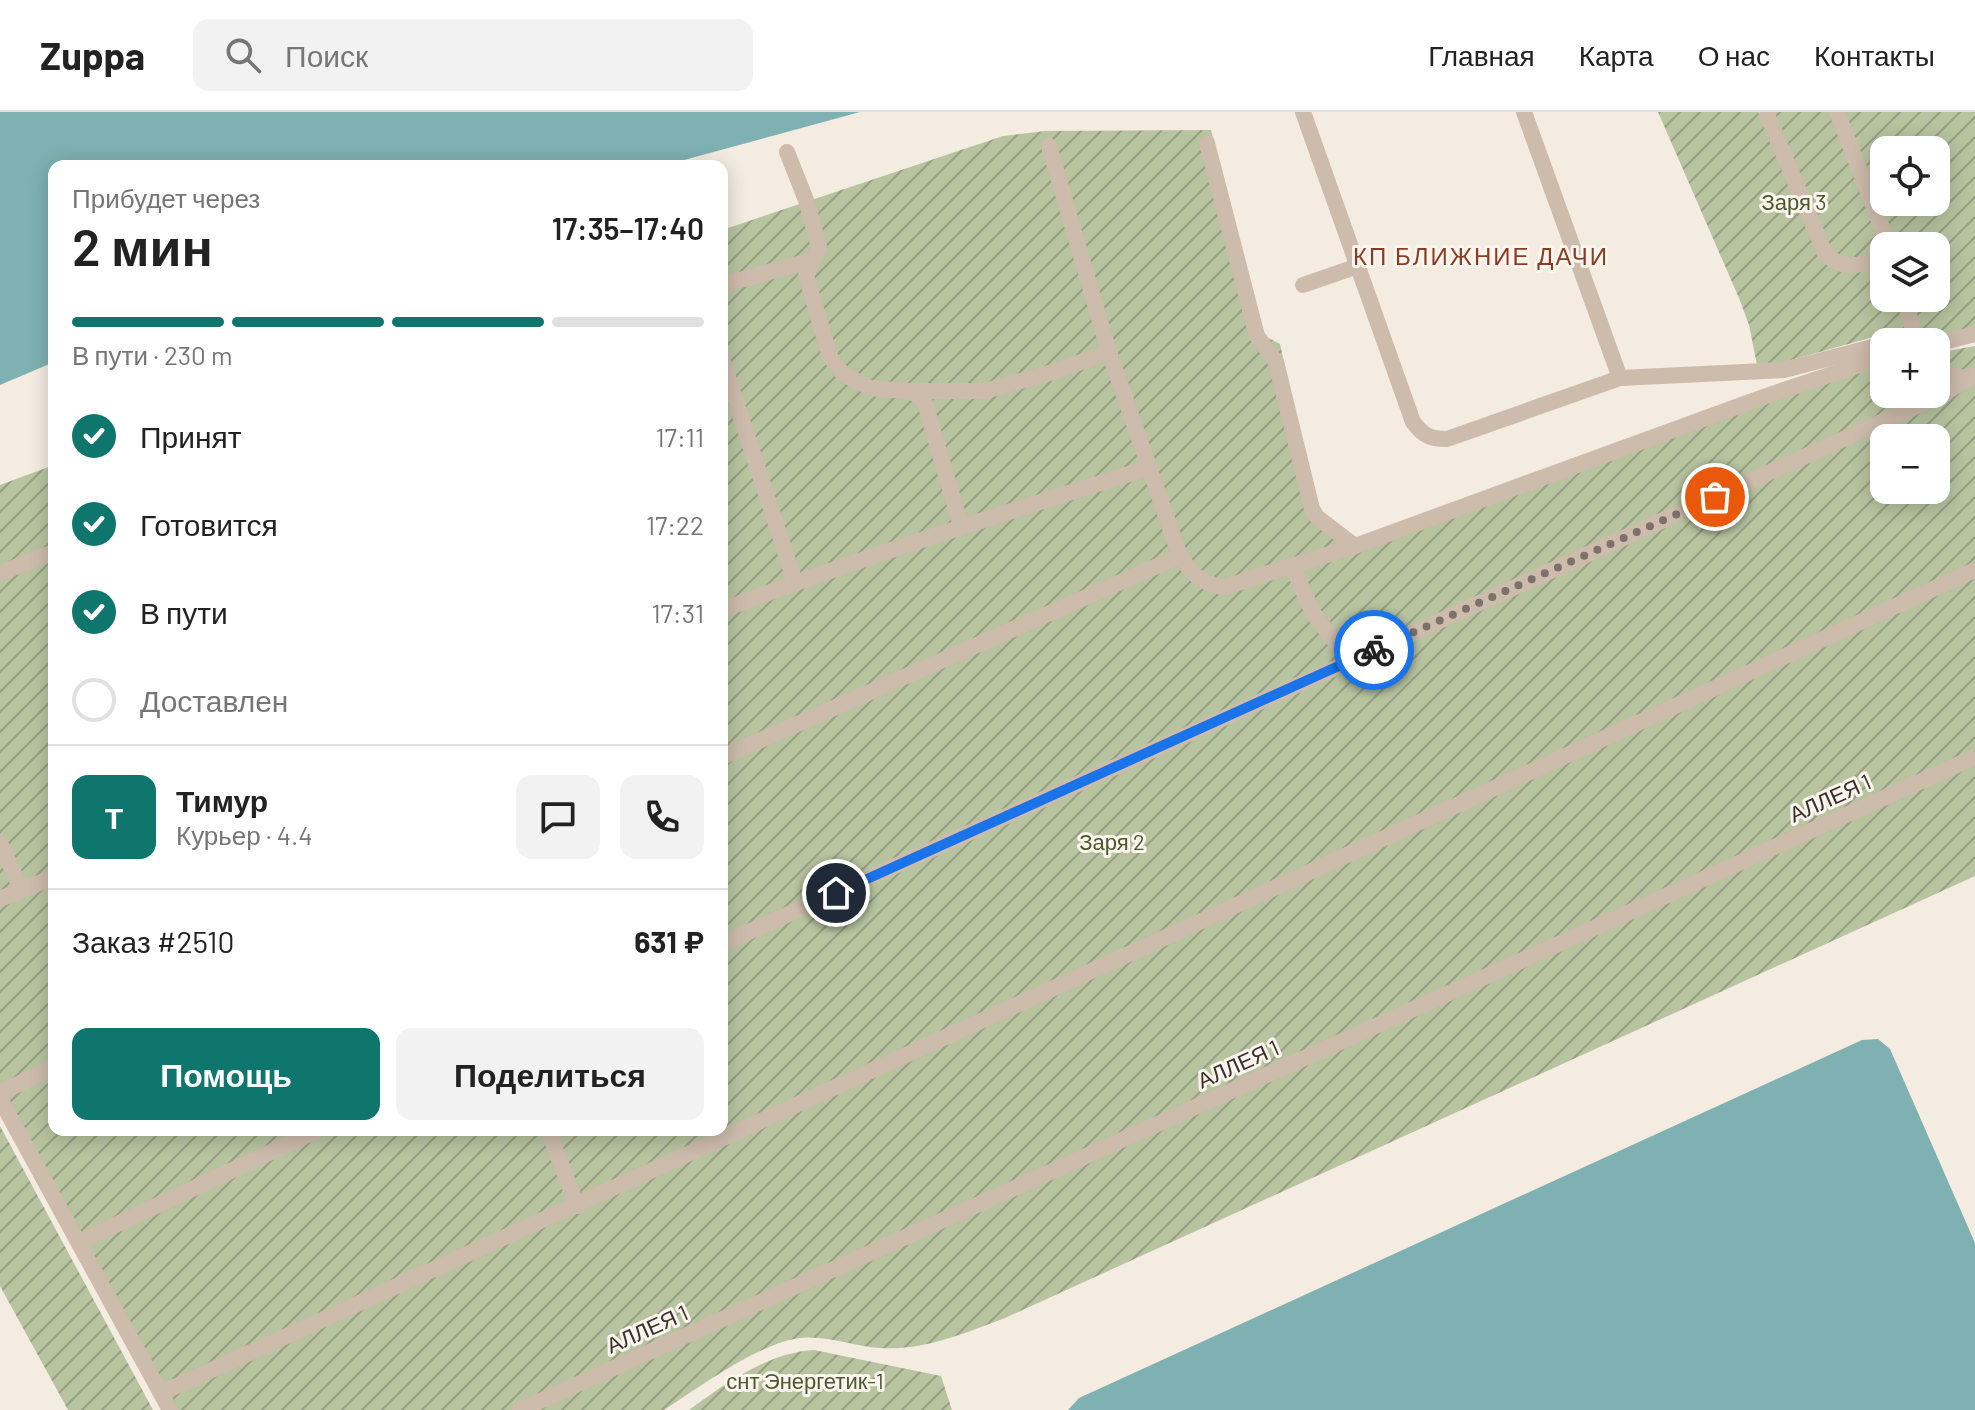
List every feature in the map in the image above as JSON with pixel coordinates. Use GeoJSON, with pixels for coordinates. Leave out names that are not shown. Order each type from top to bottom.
{"type":"FeatureCollection","features":[{"type":"Feature","properties":{"kind":"street"},"geometry":{"type":"LineString","coordinates":[[1303,112],[1413,422],[1431,439],[1447,439],[1620,378],[1784,370],[1870,348]]}},
{"type":"Feature","properties":{"kind":"street"},"geometry":{"type":"LineString","coordinates":[[1524,112],[1620,378]]}},
{"type":"Feature","properties":{"kind":"street"},"geometry":{"type":"LineString","coordinates":[[1766,112],[1825,253],[1833,262],[1844,266],[1870,262]]}},
{"type":"Feature","properties":{"kind":"street"},"geometry":{"type":"LineString","coordinates":[[1837,112],[1884,232]]}},
{"type":"Feature","properties":{"kind":"street"},"geometry":{"type":"LineString","coordinates":[[1207,143],[1257,336],[1276,362],[1312,509],[1317,517],[1355,546]]}},
{"type":"Feature","properties":{"kind":"street"},"geometry":{"type":"LineString","coordinates":[[1049,146],[1109,352],[1180,556],[1196,577],[1216,587],[1225,587],[1355,546],[1769,395],[1870,362]]}},
{"type":"Feature","properties":{"kind":"street"},"geometry":{"type":"LineString","coordinates":[[787,152],[806,200],[819,247],[806,275],[830,357],[843,374],[870,388],[985,391],[1109,352]]}},
{"type":"Feature","properties":{"kind":"street"},"geometry":{"type":"LineString","coordinates":[[728,283],[812,260]]}},
{"type":"Feature","properties":{"kind":"street"},"geometry":{"type":"LineString","coordinates":[[1303,285],[1358,266]]}},
{"type":"Feature","properties":{"kind":"street"},"geometry":{"type":"LineString","coordinates":[[1950,340],[1975,334]]}},
{"type":"Feature","properties":{"kind":"street"},"geometry":{"type":"LineString","coordinates":[[1950,375],[1971,377]]}},
{"type":"Feature","properties":{"kind":"street"},"geometry":{"type":"LineString","coordinates":[[728,377],[795,582]]}},
{"type":"Feature","properties":{"kind":"street"},"geometry":{"type":"LineString","coordinates":[[728,941],[1939,396],[1971,377]]}},
{"type":"Feature","properties":{"kind":"street"},"geometry":{"type":"LineString","coordinates":[[905,391],[924,400],[961,526]]}},
{"type":"Feature","properties":{"kind":"street"},"geometry":{"type":"LineString","coordinates":[[728,608],[961,526],[1148,468]]}},
{"type":"Feature","properties":{"kind":"street"},"geometry":{"type":"LineString","coordinates":[[0,573],[48,554]]}},
{"type":"Feature","properties":{"kind":"street"},"geometry":{"type":"LineString","coordinates":[[728,754],[1180,556]]}},
{"type":"Feature","properties":{"kind":"street"},"geometry":{"type":"LineString","coordinates":[[1292,566],[1313,613],[1350,661]]}},
{"type":"Feature","properties":{"kind":"street"},"geometry":{"type":"LineString","coordinates":[[161,1393],[1975,570]]}},
{"type":"Feature","properties":{"kind":"street","name":"АЛЛЕЯ 1"},"geometry":{"type":"LineString","coordinates":[[520,1410],[1975,757]]}},
{"type":"Feature","properties":{"kind":"street"},"geometry":{"type":"LineString","coordinates":[[0,843],[21,889]]}},
{"type":"Feature","properties":{"kind":"street"},"geometry":{"type":"LineString","coordinates":[[0,899],[48,879]]}},
{"type":"Feature","properties":{"kind":"street"},"geometry":{"type":"LineString","coordinates":[[48,1070],[0,1096],[170,1410]]}},
{"type":"Feature","properties":{"kind":"street"},"geometry":{"type":"LineString","coordinates":[[79,1242],[305,1136]]}},
{"type":"Feature","properties":{"kind":"street"},"geometry":{"type":"LineString","coordinates":[[550,1136],[577,1206]]}},
{"type":"Feature","properties":{"kind":"green space","name":"Заря 3"},"geometry":{"type":"Polygon","coordinates":[[[1658,112],[1975,112],[1975,330],[1950,337],[1950,328],[1918,328],[1916,325],[1870,328],[1870,338],[1770,366],[1757,365],[1749,325],[1658,112]]]}},
{"type":"Feature","properties":{"kind":"green space","name":"Заря 2"},"geometry":{"type":"Polygon","coordinates":[[[1211,130],[1261,334],[1280,344],[1317,511],[1357,538],[1870,358],[1870,408],[1950,408],[1950,350],[1975,346],[1975,876],[1005,1318],[944,1340],[896,1348],[816,1338],[778,1343],[745,1359],[664,1410],[175,1410],[0,1090],[0,485],[48,467],[48,1136],[728,1136],[728,228],[1003,136],[1045,131],[1211,130]]]}},
{"type":"Feature","properties":{"kind":"green space"},"geometry":{"type":"Polygon","coordinates":[[[0,1126],[153,1410],[68,1410],[0,1286],[0,1126]]]}},
{"type":"Feature","properties":{"kind":"green space","name":"снт Энергетик-1"},"geometry":{"type":"Polygon","coordinates":[[[814,1350],[941,1376],[952,1410],[689,1410],[732,1380],[764,1363],[814,1350]]]}},
{"type":"Feature","properties":{"kind":"water"},"geometry":{"type":"Polygon","coordinates":[[[0,112],[860,112],[684,160],[48,160],[48,365],[0,385],[0,112]]]}},
{"type":"Feature","properties":{"kind":"water"},"geometry":{"type":"Polygon","coordinates":[[[1878,1039],[1890,1049],[1975,1243],[1975,1410],[1068,1410],[1079,1398],[1862,1040],[1878,1039]]]}},
{"type":"Feature","properties":{"kind":"way so far"},"geometry":{"type":"LineString","coordinates":[[1374,650],[1715,497]]}},
{"type":"Feature","properties":{"kind":"district","name":"КП БЛИЖНИЕ ДАЧИ"},"geometry":{"type":"Point","coordinates":[1481,257]}},
{"type":"Feature","properties":{"kind":"route"},"geometry":{"type":"LineString","coordinates":[[836,893],[1374,650]]}}]}
